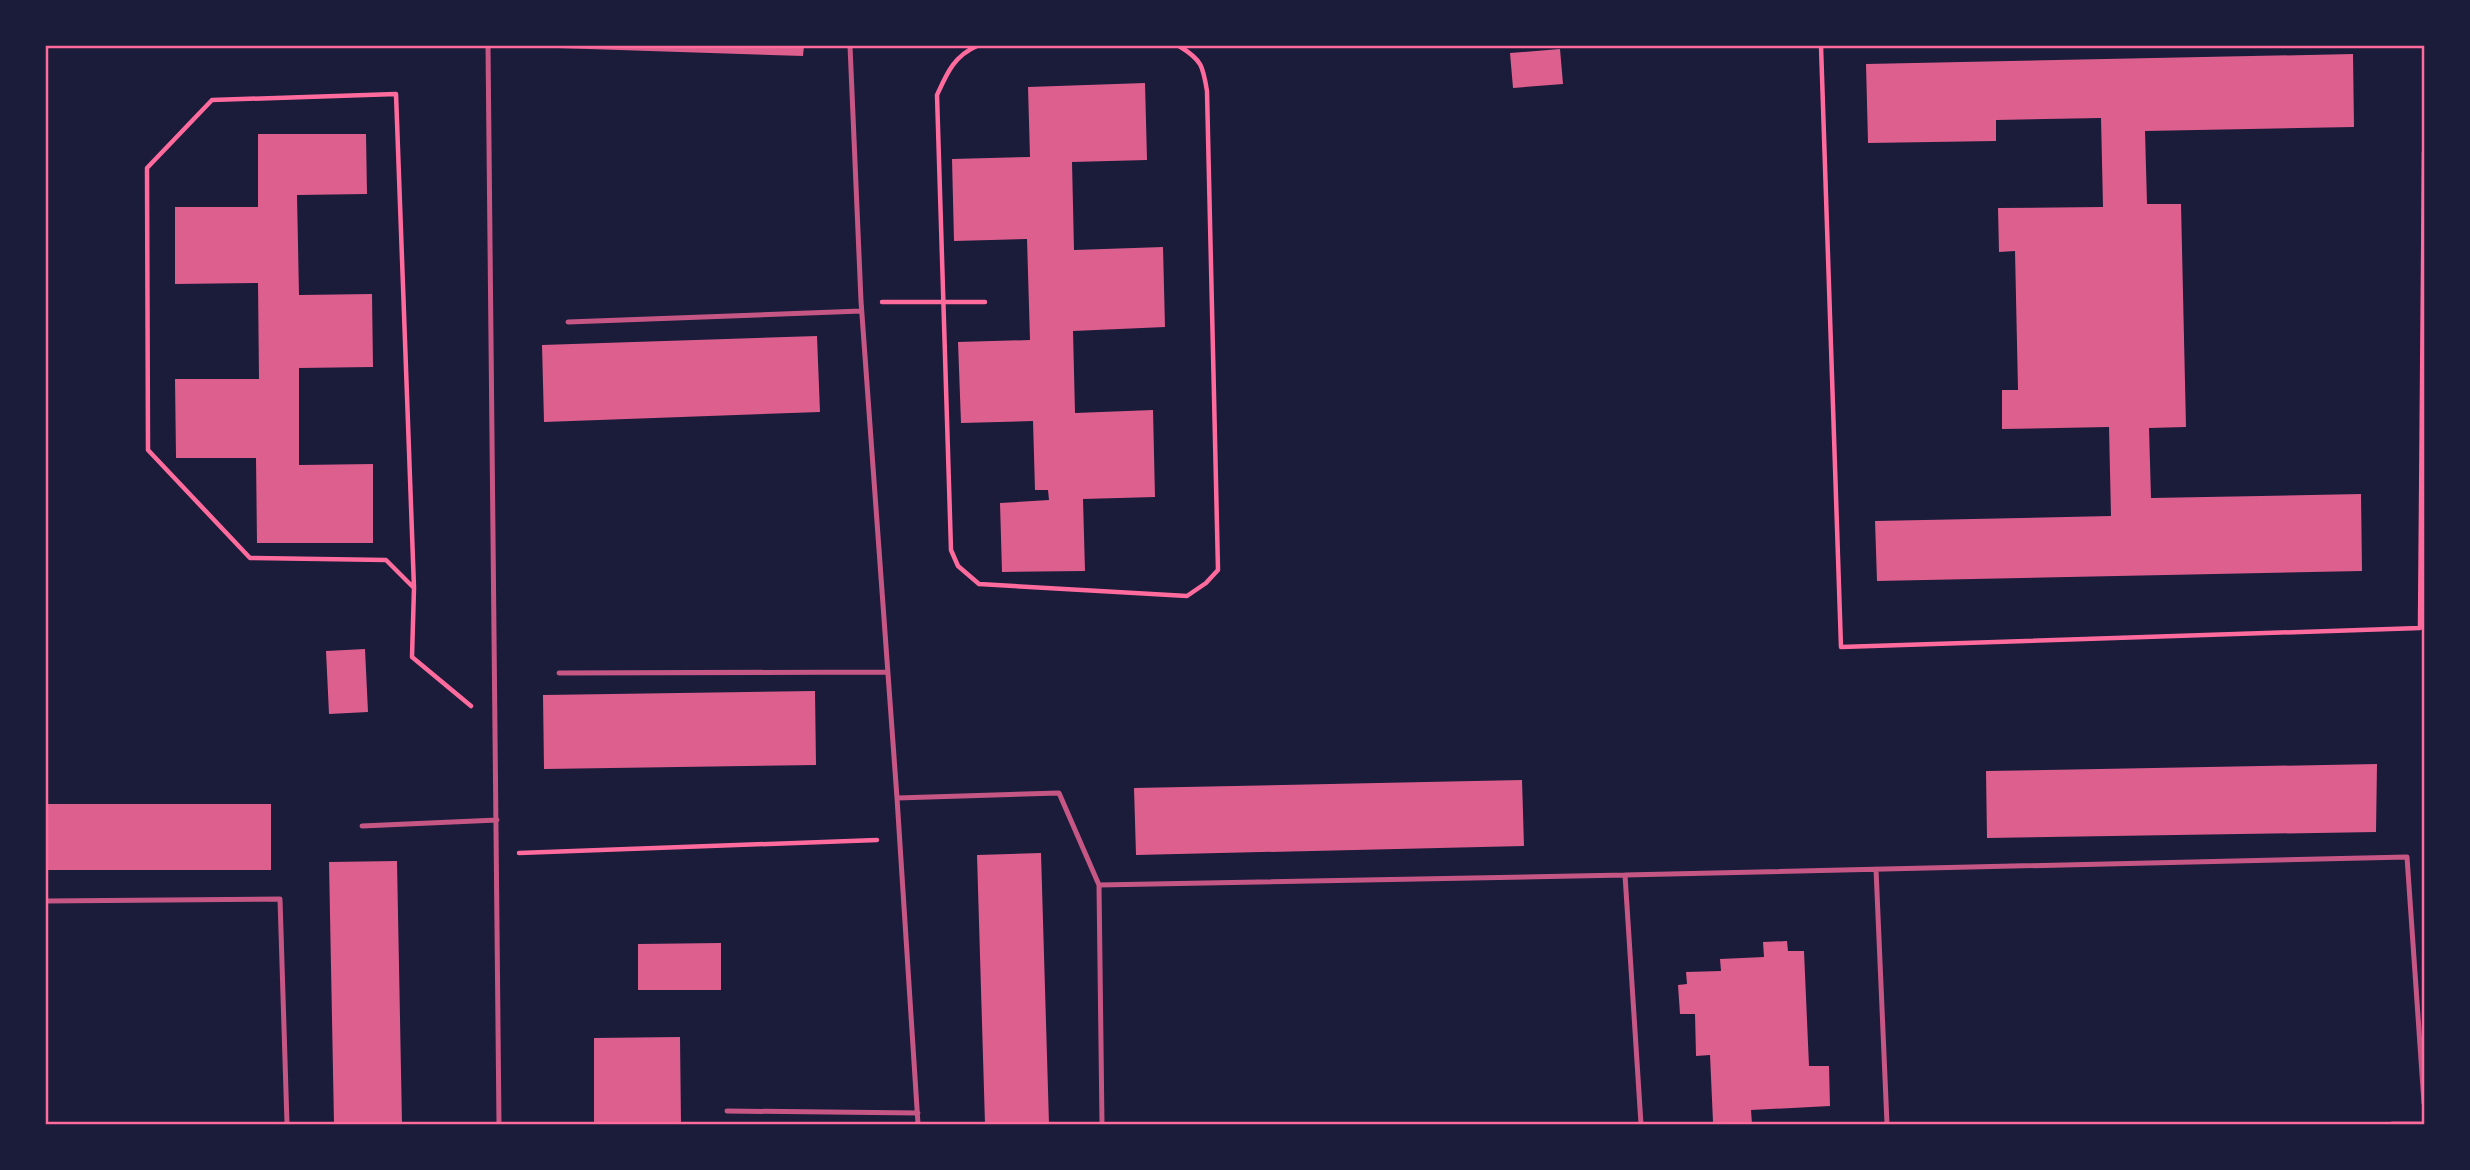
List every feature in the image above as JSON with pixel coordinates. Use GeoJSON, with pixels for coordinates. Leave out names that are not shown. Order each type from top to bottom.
{"type":"FeatureCollection","features":[{"type":"Feature","properties":{"kind":"lane"},"geometry":{"type":"LineString","coordinates":[[488,46],[499,1125]]}},
{"type":"Feature","properties":{"kind":"lane"},"geometry":{"type":"LineString","coordinates":[[850,46],[861,301],[918,1125]]}},
{"type":"Feature","properties":{"kind":"lane"},"geometry":{"type":"LineString","coordinates":[[568,322],[862,311]]}},
{"type":"Feature","properties":{"kind":"lane"},"geometry":{"type":"LineString","coordinates":[[559,673],[887,672]]}},
{"type":"Feature","properties":{"kind":"lane"},"geometry":{"type":"LineString","coordinates":[[897,797],[1059,793],[1099,885],[1102,1125]]}},
{"type":"Feature","properties":{"kind":"lane"},"geometry":{"type":"LineString","coordinates":[[362,826],[497,820]]}},
{"type":"Feature","properties":{"kind":"lane"},"geometry":{"type":"LineString","coordinates":[[1099,885],[2407,857],[2424,1103]]}},
{"type":"Feature","properties":{"kind":"lane"},"geometry":{"type":"LineString","coordinates":[[1876,869],[1887,1125]]}},
{"type":"Feature","properties":{"kind":"lane"},"geometry":{"type":"LineString","coordinates":[[1625,875],[1641,1125]]}},
{"type":"Feature","properties":{"kind":"lane"},"geometry":{"type":"LineString","coordinates":[[46,901],[280,899],[287,1125]]}},
{"type":"Feature","properties":{"kind":"lane"},"geometry":{"type":"LineString","coordinates":[[727,1111],[918,1113]]}},
{"type":"Feature","properties":{"kind":"lane"},"geometry":{"type":"LineString","coordinates":[[2392,1125],[2424,1124]]}},
{"type":"Feature","properties":{"kind":"path"},"geometry":{"type":"LineString","coordinates":[[977,46],[966,50],[950,66],[937,95],[951,550],[958,566],[979,584],[1187,596],[1206,583],[1218,570],[1206,91],[1203,66],[1190,52],[1179,46]]}},
{"type":"Feature","properties":{"kind":"path"},"geometry":{"type":"LineString","coordinates":[[1821,46],[1841,647],[2420,628],[2424,152]]}},
{"type":"Feature","properties":{"kind":"path"},"geometry":{"type":"LineString","coordinates":[[414,588],[386,561],[250,558],[148,450],[146,168],[212,100],[396,94],[414,588],[412,657],[496,726]]}},
{"type":"Feature","properties":{"kind":"path"},"geometry":{"type":"LineString","coordinates":[[861,301],[985,302]]}},
{"type":"Feature","properties":{"kind":"path"},"geometry":{"type":"LineString","coordinates":[[497,854],[900,839]]}},
{"type":"Feature","properties":{"kind":"building"},"geometry":{"type":"Polygon","coordinates":[[[804,46],[803,56],[558,48],[804,46]]]}},
{"type":"Feature","properties":{"kind":"building"},"geometry":{"type":"Polygon","coordinates":[[[1560,49],[1563,84],[1513,88],[1510,53],[1560,49]]]}},
{"type":"Feature","properties":{"kind":"building"},"geometry":{"type":"Polygon","coordinates":[[[2353,54],[2354,127],[2145,131],[2147,204],[2181,204],[2186,427],[2149,428],[2151,498],[2361,494],[2362,571],[1877,581],[1875,521],[2111,516],[2109,427],[2002,429],[2002,390],[2018,390],[2015,251],[1999,252],[1998,208],[2103,207],[2101,118],[1996,120],[1996,141],[1868,143],[1866,64],[2353,54]]]}},
{"type":"Feature","properties":{"kind":"building"},"geometry":{"type":"Polygon","coordinates":[[[1145,83],[1147,160],[1072,162],[1074,250],[1163,247],[1165,327],[1073,331],[1075,413],[1153,410],[1155,497],[1083,499],[1085,571],[1002,572],[1000,503],[1049,500],[1048,490],[1035,490],[1033,421],[961,423],[958,342],[1030,340],[1027,239],[954,241],[952,159],[1030,157],[1028,87],[1145,83]]]}},
{"type":"Feature","properties":{"kind":"building"},"geometry":{"type":"Polygon","coordinates":[[[258,134],[366,134],[367,194],[297,195],[299,295],[372,294],[373,367],[299,368],[299,465],[373,464],[373,543],[257,543],[256,458],[176,458],[175,379],[259,379],[258,283],[175,284],[175,207],[258,207],[258,134]]]}},
{"type":"Feature","properties":{"kind":"building"},"geometry":{"type":"Polygon","coordinates":[[[817,336],[820,412],[544,422],[542,345],[817,336]]]}},
{"type":"Feature","properties":{"kind":"building"},"geometry":{"type":"Polygon","coordinates":[[[365,649],[368,712],[329,714],[326,651],[365,649]]]}},
{"type":"Feature","properties":{"kind":"building"},"geometry":{"type":"Polygon","coordinates":[[[815,691],[816,765],[544,769],[543,695],[815,691]]]}},
{"type":"Feature","properties":{"kind":"building"},"geometry":{"type":"Polygon","coordinates":[[[2377,764],[2376,832],[1987,838],[1986,771],[2377,764]]]}},
{"type":"Feature","properties":{"kind":"building"},"geometry":{"type":"Polygon","coordinates":[[[1522,780],[1524,846],[1136,855],[1134,788],[1522,780]]]}},
{"type":"Feature","properties":{"kind":"building"},"geometry":{"type":"Polygon","coordinates":[[[46,804],[271,804],[271,870],[46,870],[46,804]]]}},
{"type":"Feature","properties":{"kind":"building"},"geometry":{"type":"Polygon","coordinates":[[[1041,853],[1049,1124],[985,1124],[977,855],[1041,853]]]}},
{"type":"Feature","properties":{"kind":"building"},"geometry":{"type":"Polygon","coordinates":[[[397,861],[402,1124],[334,1124],[329,862],[397,861]]]}},
{"type":"Feature","properties":{"kind":"building"},"geometry":{"type":"Polygon","coordinates":[[[1787,941],[1788,951],[1804,951],[1809,1066],[1829,1066],[1830,1106],[1751,1110],[1752,1124],[1713,1122],[1710,1055],[1696,1056],[1695,1014],[1680,1014],[1678,985],[1687,984],[1686,972],[1721,971],[1720,959],[1764,957],[1763,942],[1787,941]]]}},
{"type":"Feature","properties":{"kind":"building"},"geometry":{"type":"Polygon","coordinates":[[[721,943],[721,990],[638,990],[638,944],[721,943]]]}},
{"type":"Feature","properties":{"kind":"building"},"geometry":{"type":"Polygon","coordinates":[[[680,1037],[681,1124],[594,1124],[594,1038],[680,1037]]]}}]}
